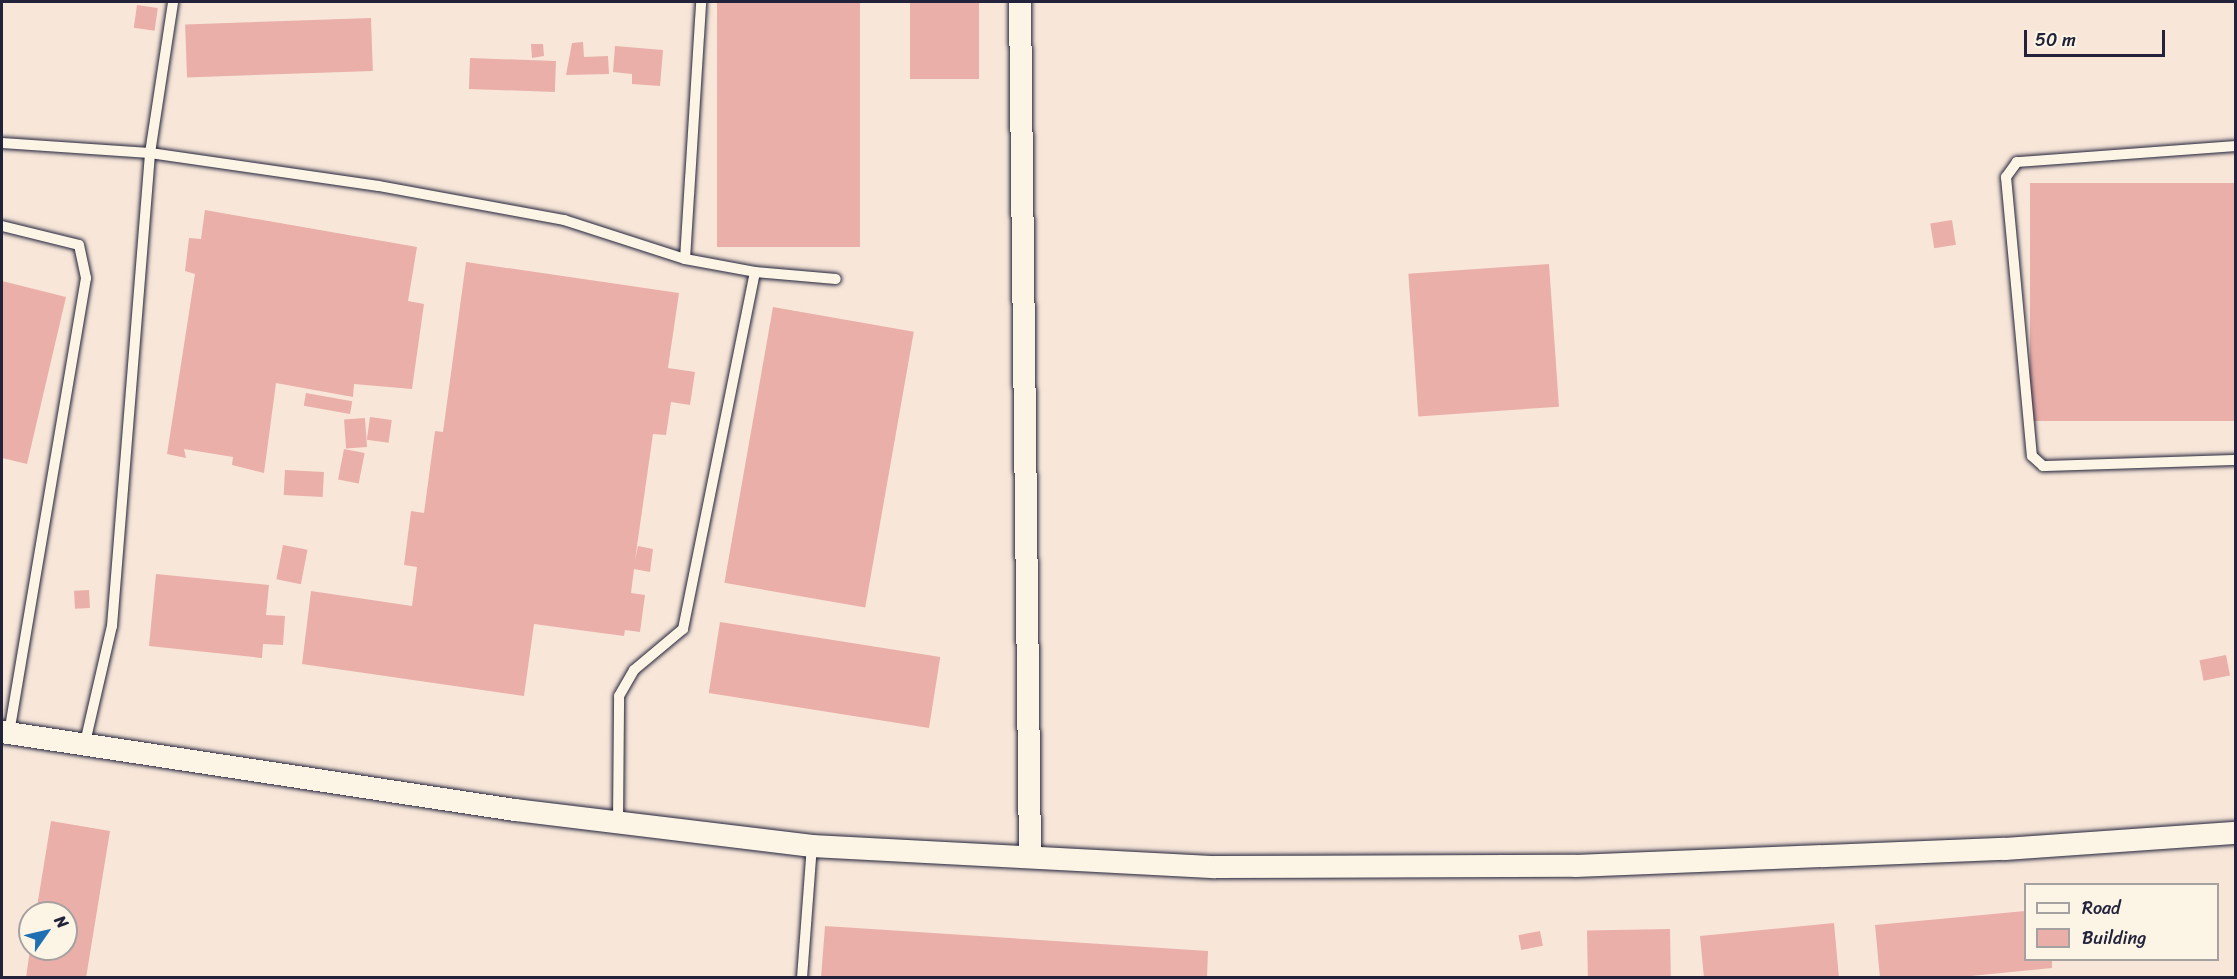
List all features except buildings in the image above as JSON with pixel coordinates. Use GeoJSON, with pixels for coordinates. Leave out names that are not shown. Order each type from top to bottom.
{"type":"FeatureCollection","features":[{"type":"Feature","properties":{"kind":"street"},"geometry":{"type":"LineString","coordinates":[[1020,2],[1030,857]]}},
{"type":"Feature","properties":{"kind":"street"},"geometry":{"type":"LineString","coordinates":[[5,733],[84,747],[812,846],[1215,867],[1575,866],[2005,849],[2235,833]]}},
{"type":"Feature","properties":{"kind":"lane"},"geometry":{"type":"LineString","coordinates":[[84,747],[112,626],[150,153],[173,2]]}},
{"type":"Feature","properties":{"kind":"lane"},"geometry":{"type":"LineString","coordinates":[[685,259],[701,2]]}},
{"type":"Feature","properties":{"kind":"lane"},"geometry":{"type":"LineString","coordinates":[[2,142],[150,153],[379,186],[564,220],[685,259],[755,272],[836,279]]}},
{"type":"Feature","properties":{"kind":"lane"},"geometry":{"type":"LineString","coordinates":[[2235,146],[2017,162],[2006,177],[2032,456],[2043,466],[2235,460]]}},
{"type":"Feature","properties":{"kind":"lane"},"geometry":{"type":"LineString","coordinates":[[2,226],[79,245],[86,278],[5,733]]}},
{"type":"Feature","properties":{"kind":"lane"},"geometry":{"type":"LineString","coordinates":[[618,821],[619,696],[634,670],[682,629],[755,272]]}},
{"type":"Feature","properties":{"kind":"lane"},"geometry":{"type":"LineString","coordinates":[[802,978],[812,846]]}}]}
